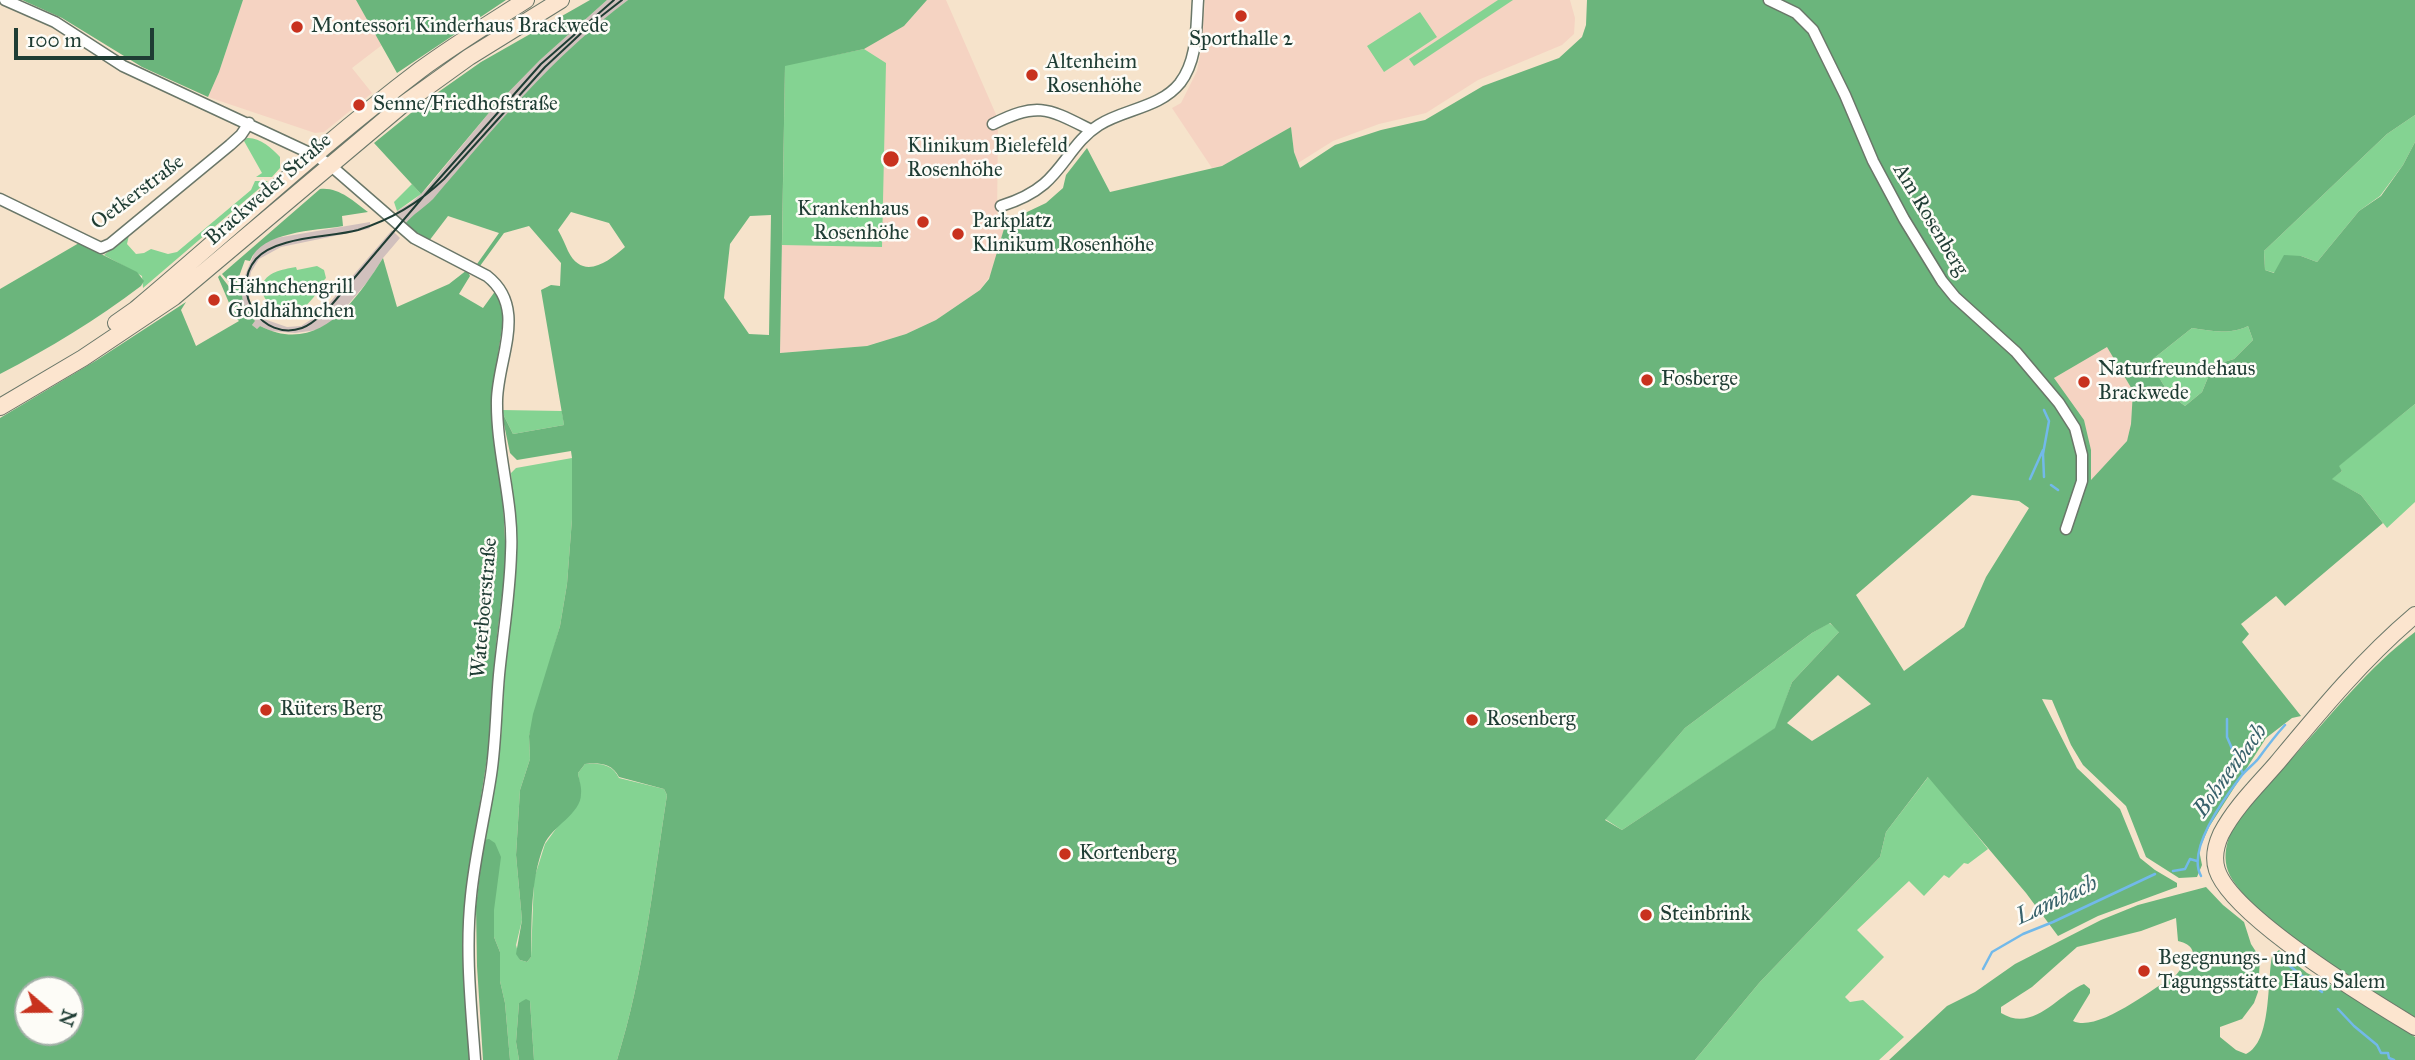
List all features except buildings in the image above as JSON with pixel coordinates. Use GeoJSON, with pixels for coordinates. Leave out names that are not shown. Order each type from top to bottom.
{"type":"FeatureCollection","features":[{"type":"Feature","properties":{"kind":"main road","name":"Brackweder Straße"},"geometry":{"type":"LineString","coordinates":[[0,396],[136,309],[419,71],[526,0]]}},
{"type":"Feature","properties":{"kind":"main road","name":"Brackweder Straße"},"geometry":{"type":"LineString","coordinates":[[0,407],[83,358],[174,297],[401,106],[441,76],[561,0]]}},
{"type":"Feature","properties":{"kind":"main road"},"geometry":{"type":"LineString","coordinates":[[2415,615],[2365,660],[2312,719],[2229,821],[2217,842],[2215,853],[2216,865],[2225,886],[2256,918],[2348,984],[2415,1027]]}},
{"type":"Feature","properties":{"kind":"street","name":"Waterboerstraße"},"geometry":{"type":"LineString","coordinates":[[5,0],[55,22],[123,66],[316,156],[414,238],[465,263],[496,283],[503,291],[509,307],[497,400],[512,551],[498,678],[495,747],[471,897],[469,940],[475,1060]]}},
{"type":"Feature","properties":{"kind":"street"},"geometry":{"type":"LineString","coordinates":[[1001,206],[1023,198],[1046,182],[1091,130],[1159,100],[1180,83],[1193,54],[1198,0]]}},
{"type":"Feature","properties":{"kind":"street","name":"Am Rosenberg"},"geometry":{"type":"LineString","coordinates":[[1769,0],[1796,13],[1813,30],[1846,95],[1873,161],[1942,281],[1955,297],[2016,352],[2059,403],[2075,428],[2082,455],[2082,481],[2066,529]]}},
{"type":"Feature","properties":{"kind":"street"},"geometry":{"type":"LineString","coordinates":[[993,124],[1015,113],[1037,109],[1064,116],[1091,130]]}},
{"type":"Feature","properties":{"kind":"street","name":"Oetkerstraße"},"geometry":{"type":"LineString","coordinates":[[0,199],[101,248],[110,244],[230,145],[249,123]]}},
{"type":"Feature","properties":{"kind":"shaded area"},"geometry":{"type":"Polygon","coordinates":[[[243,0],[356,0],[382,45],[352,68],[372,93],[324,132],[315,133],[208,97],[243,0]]]}},
{"type":"Feature","properties":{"kind":"shaded area"},"geometry":{"type":"Polygon","coordinates":[[[607,0],[628,0],[592,29],[542,77],[428,205],[405,224],[396,216],[397,211],[428,187],[493,108],[540,60],[607,0]]]}},
{"type":"Feature","properties":{"kind":"shaded area","name":"Klinikum Bielefeld Rosenhöhe"},"geometry":{"type":"Polygon","coordinates":[[[927,0],[946,0],[998,119],[997,221],[1006,222],[992,273],[980,290],[936,320],[906,334],[867,346],[780,353],[785,65],[904,26],[927,0]]]}},
{"type":"Feature","properties":{"kind":"shaded area"},"geometry":{"type":"Polygon","coordinates":[[[1205,0],[1570,0],[1575,18],[1574,34],[1562,45],[1478,80],[1426,113],[1379,124],[1333,141],[1298,163],[1291,127],[1222,166],[1212,168],[1172,108],[1181,103],[1197,71],[1205,0]]]}},
{"type":"Feature","properties":{"kind":"shaded area"},"geometry":{"type":"Polygon","coordinates":[[[370,222],[368,229],[281,247],[259,259],[251,272],[248,288],[250,303],[264,319],[287,327],[301,326],[325,308],[392,230],[400,238],[335,320],[317,330],[295,333],[271,331],[260,326],[257,329],[252,325],[255,321],[243,303],[241,285],[256,249],[276,238],[370,222]]]}},
{"type":"Feature","properties":{"kind":"shaded area"},"geometry":{"type":"Polygon","coordinates":[[[2107,346],[2133,391],[2131,424],[2127,441],[2091,481],[2091,450],[2054,378],[2107,346]]]}},
{"type":"Feature","properties":{"kind":"green space"},"geometry":{"type":"Polygon","coordinates":[[[22,0],[243,0],[208,97],[142,67],[62,18],[22,0]]]}},
{"type":"Feature","properties":{"kind":"green space"},"geometry":{"type":"Polygon","coordinates":[[[356,0],[506,0],[397,73],[356,0]]]}},
{"type":"Feature","properties":{"kind":"green space"},"geometry":{"type":"Polygon","coordinates":[[[590,0],[607,0],[540,60],[493,108],[421,194],[374,143],[427,100],[481,62],[590,0]]]}},
{"type":"Feature","properties":{"kind":"green space"},"geometry":{"type":"Polygon","coordinates":[[[628,0],[927,0],[904,26],[864,49],[785,66],[780,353],[867,346],[906,334],[936,320],[980,290],[989,279],[1006,222],[1046,203],[1063,188],[1066,175],[1087,148],[1110,192],[1222,166],[1291,127],[1294,152],[1300,168],[1335,145],[1381,130],[1425,120],[1483,86],[1559,58],[1582,37],[1586,25],[1587,0],[2415,0],[2415,115],[2387,134],[2264,251],[2265,270],[2274,273],[2284,255],[2301,256],[2317,262],[2359,211],[2381,196],[2415,142],[2415,404],[2339,466],[2342,471],[2332,479],[2361,495],[2383,523],[2285,606],[2276,596],[2241,624],[2249,634],[2242,642],[2301,716],[2292,718],[2266,738],[2209,827],[2199,850],[2202,865],[2197,877],[2179,878],[2146,857],[2126,806],[2083,765],[2071,745],[2052,700],[2042,699],[2077,768],[2120,809],[2140,858],[2177,883],[2177,887],[2098,916],[2058,936],[2026,893],[1928,777],[1886,832],[1880,857],[1760,982],[1695,1060],[617,1060],[647,929],[667,795],[664,789],[619,777],[613,769],[605,765],[585,764],[578,773],[580,801],[548,838],[539,859],[533,901],[531,957],[527,962],[520,960],[516,954],[522,920],[516,855],[520,790],[530,759],[529,736],[533,714],[560,626],[567,584],[572,519],[572,458],[571,451],[517,460],[510,453],[501,410],[513,434],[564,425],[541,290],[551,285],[560,286],[561,263],[529,226],[504,233],[480,266],[477,264],[499,233],[448,216],[429,241],[405,224],[433,199],[549,69],[628,0]],[[571,212],[558,230],[574,260],[588,267],[603,263],[625,247],[609,223],[571,212]],[[771,215],[750,216],[730,244],[724,298],[749,334],[769,335],[771,215]],[[2248,326],[2235,331],[2192,328],[2153,359],[2164,386],[2185,406],[2202,392],[2209,375],[2224,362],[2234,359],[2253,340],[2248,326]],[[2107,347],[2054,378],[2084,420],[2091,450],[2091,480],[2127,441],[2131,424],[2133,391],[2107,347]],[[1972,495],[1856,595],[1904,671],[1964,627],[1986,577],[2029,508],[2019,501],[1972,495]],[[1830,623],[1812,633],[1685,728],[1605,820],[1622,830],[1775,728],[1792,682],[1839,632],[1830,623]],[[1838,675],[1787,723],[1812,741],[1871,704],[1838,675]]]}},
{"type":"Feature","properties":{"kind":"green space"},"geometry":{"type":"Polygon","coordinates":[[[1498,0],[1513,0],[1414,66],[1409,59],[1498,0]]]}},
{"type":"Feature","properties":{"kind":"green space"},"geometry":{"type":"Polygon","coordinates":[[[1420,12],[1437,37],[1384,72],[1367,46],[1420,12]]]}},
{"type":"Feature","properties":{"kind":"green space"},"geometry":{"type":"Polygon","coordinates":[[[864,49],[886,63],[882,247],[782,245],[785,65],[864,49]]]}},
{"type":"Feature","properties":{"kind":"green space"},"geometry":{"type":"Polygon","coordinates":[[[2415,115],[2415,142],[2403,165],[2380,196],[2359,211],[2317,262],[2301,256],[2275,273],[2265,270],[2264,251],[2387,134],[2415,115]]]}},
{"type":"Feature","properties":{"kind":"green space"},"geometry":{"type":"Polygon","coordinates":[[[247,138],[261,141],[280,157],[280,168],[272,177],[256,177],[262,173],[244,141],[247,138]]]}},
{"type":"Feature","properties":{"kind":"green space"},"geometry":{"type":"Polygon","coordinates":[[[255,181],[268,181],[143,288],[142,276],[104,255],[129,235],[127,244],[136,254],[151,249],[168,254],[177,252],[251,190],[255,181]]]}},
{"type":"Feature","properties":{"kind":"green space"},"geometry":{"type":"Polygon","coordinates":[[[412,184],[421,194],[397,211],[394,202],[412,184]]]}},
{"type":"Feature","properties":{"kind":"green space"},"geometry":{"type":"Polygon","coordinates":[[[320,189],[340,192],[368,212],[342,216],[343,226],[277,238],[256,251],[250,261],[245,260],[237,282],[235,285],[230,283],[222,274],[320,189]]]}},
{"type":"Feature","properties":{"kind":"green space"},"geometry":{"type":"Polygon","coordinates":[[[79,243],[137,272],[144,281],[141,286],[72,333],[0,374],[0,289],[79,243]]]}},
{"type":"Feature","properties":{"kind":"green space"},"geometry":{"type":"Polygon","coordinates":[[[383,258],[397,307],[449,284],[467,270],[470,276],[459,294],[483,308],[496,290],[503,307],[492,394],[503,499],[506,562],[496,645],[489,746],[465,898],[464,947],[470,1060],[0,1060],[0,418],[97,360],[186,302],[181,310],[196,346],[239,321],[218,277],[220,275],[230,288],[238,289],[241,285],[243,303],[255,321],[252,325],[257,329],[260,326],[281,333],[300,334],[317,329],[333,319],[361,291],[383,258]]]}},
{"type":"Feature","properties":{"kind":"green space"},"geometry":{"type":"Polygon","coordinates":[[[317,266],[324,270],[326,278],[303,308],[287,314],[275,309],[266,300],[261,287],[271,274],[296,267],[297,270],[317,266]]]}},
{"type":"Feature","properties":{"kind":"green space"},"geometry":{"type":"Polygon","coordinates":[[[2248,326],[2253,340],[2234,359],[2224,362],[2209,375],[2202,392],[2185,406],[2164,386],[2153,359],[2192,328],[2228,331],[2248,326]]]}},
{"type":"Feature","properties":{"kind":"green space"},"geometry":{"type":"Polygon","coordinates":[[[2415,404],[2415,502],[2387,528],[2361,495],[2331,479],[2342,471],[2338,466],[2415,404]]]}},
{"type":"Feature","properties":{"kind":"green space"},"geometry":{"type":"Polygon","coordinates":[[[501,410],[562,411],[564,425],[513,434],[501,410]]]}},
{"type":"Feature","properties":{"kind":"green space"},"geometry":{"type":"Polygon","coordinates":[[[572,458],[572,519],[567,584],[560,626],[529,736],[530,759],[520,790],[516,855],[522,920],[516,945],[520,960],[527,962],[531,957],[534,879],[545,844],[581,794],[578,773],[585,764],[605,765],[613,769],[619,778],[664,789],[667,795],[641,962],[617,1060],[534,1060],[530,1001],[519,1003],[516,1042],[519,1060],[510,1060],[505,1003],[500,981],[500,952],[494,937],[494,910],[484,840],[501,737],[506,653],[514,596],[511,473],[516,468],[572,458]]]}},
{"type":"Feature","properties":{"kind":"green space"},"geometry":{"type":"Polygon","coordinates":[[[1829,623],[1840,631],[1792,682],[1776,728],[1622,830],[1605,819],[1685,728],[1829,623]]]}},
{"type":"Feature","properties":{"kind":"green space"},"geometry":{"type":"Polygon","coordinates":[[[2415,632],[2415,1017],[2312,951],[2259,909],[2239,889],[2228,871],[2226,849],[2236,824],[2251,804],[2366,676],[2415,632]]]}},
{"type":"Feature","properties":{"kind":"green space"},"geometry":{"type":"Polygon","coordinates":[[[1929,776],[1988,849],[1968,864],[1964,863],[1949,878],[1944,875],[1924,896],[1909,881],[1857,930],[1884,957],[1845,997],[1850,1002],[1863,1000],[1904,1037],[1879,1060],[1695,1060],[1760,982],[1880,857],[1886,832],[1929,776]]]}},
{"type":"Feature","properties":{"kind":"green space"},"geometry":{"type":"Polygon","coordinates":[[[489,839],[495,843],[501,857],[494,910],[494,937],[500,952],[500,981],[505,1003],[510,1060],[483,1060],[476,906],[484,840],[489,839]]]}},
{"type":"Feature","properties":{"kind":"green space"},"geometry":{"type":"Polygon","coordinates":[[[2206,887],[2244,922],[2251,944],[2260,958],[2258,992],[2254,1003],[2242,1019],[2220,1027],[2220,1037],[2236,1050],[2246,1054],[2260,1037],[2267,1010],[2272,956],[2279,950],[2307,973],[2348,994],[2415,1037],[2415,1060],[1889,1060],[1947,1006],[1975,992],[2015,964],[2101,920],[2138,905],[2206,887]],[[2176,918],[2141,931],[2077,947],[2032,987],[2001,1007],[2001,1013],[2013,1018],[2035,1016],[2084,984],[2090,989],[2090,993],[2073,1021],[2084,1023],[2111,1015],[2176,975],[2184,965],[2190,967],[2192,950],[2187,944],[2178,941],[2176,918]]]}},
{"type":"Feature","properties":{"kind":"green space"},"geometry":{"type":"Polygon","coordinates":[[[526,999],[530,1001],[534,1060],[519,1060],[516,1042],[519,1003],[526,999]]]}},
{"type":"Feature","properties":{"kind":"waterway"},"geometry":{"type":"LineString","coordinates":[[2044,410],[2049,421],[2043,454],[2044,477]]}},
{"type":"Feature","properties":{"kind":"waterway"},"geometry":{"type":"LineString","coordinates":[[2030,479],[2043,450]]}},
{"type":"Feature","properties":{"kind":"waterway"},"geometry":{"type":"LineString","coordinates":[[2051,485],[2058,490]]}},
{"type":"Feature","properties":{"kind":"waterway"},"geometry":{"type":"LineString","coordinates":[[2227,719],[2227,737],[2243,774]]}},
{"type":"Feature","properties":{"kind":"waterway","name":"Bohnenbach"},"geometry":{"type":"LineString","coordinates":[[2201,876],[2199,852],[2210,824],[2226,796],[2285,725]]}},
{"type":"Feature","properties":{"kind":"waterway","name":"Lambach"},"geometry":{"type":"LineString","coordinates":[[2173,871],[2185,869],[2190,859],[2197,861]]}},
{"type":"Feature","properties":{"kind":"waterway","name":"Lambach"},"geometry":{"type":"LineString","coordinates":[[1983,969],[1992,952],[2023,934],[2155,874]]}},
{"type":"Feature","properties":{"kind":"waterway","name":"Bohnenbach"},"geometry":{"type":"LineString","coordinates":[[2281,959],[2322,992]]}},
{"type":"Feature","properties":{"kind":"waterway","name":"Bohnenbach"},"geometry":{"type":"LineString","coordinates":[[2338,1009],[2377,1045],[2381,1053],[2388,1053],[2389,1058],[2394,1060]]}},
{"type":"Feature","properties":{"kind":"tram line"},"geometry":{"type":"LineString","coordinates":[[614,0],[541,64],[423,197],[328,309],[313,322],[302,328],[274,328],[254,311],[248,299],[246,285],[256,259],[265,251],[289,242],[358,230],[393,216],[415,203],[425,195],[435,187],[444,179],[545,67],[590,25],[622,0]]}},
{"type":"Feature","properties":{"kind":"place","name":"Sporthalle 2"},"geometry":{"type":"Point","coordinates":[1241,16]}},
{"type":"Feature","properties":{"kind":"place","name":"Montessori Kinderhaus Brackwede"},"geometry":{"type":"Point","coordinates":[297,27]}},
{"type":"Feature","properties":{"kind":"place","name":"Altenheim Rosenhöhe"},"geometry":{"type":"Point","coordinates":[1032,75]}},
{"type":"Feature","properties":{"kind":"place","name":"Senne/Friedhofstraße"},"geometry":{"type":"Point","coordinates":[359,105]}},
{"type":"Feature","properties":{"kind":"place","name":"Klinikum Bielefeld Rosenhöhe"},"geometry":{"type":"Point","coordinates":[891,159]}},
{"type":"Feature","properties":{"kind":"place","name":"Krankenhaus Rosenhöhe"},"geometry":{"type":"Point","coordinates":[923,222]}},
{"type":"Feature","properties":{"kind":"place","name":"Parkplatz Klinikum Rosenhöhe"},"geometry":{"type":"Point","coordinates":[958,234]}},
{"type":"Feature","properties":{"kind":"place","name":"Hähnchengrill Goldhähnchen"},"geometry":{"type":"Point","coordinates":[214,300]}},
{"type":"Feature","properties":{"kind":"place","name":"Fosberge"},"geometry":{"type":"Point","coordinates":[1647,380]}},
{"type":"Feature","properties":{"kind":"place","name":"Naturfreundehaus Brackwede"},"geometry":{"type":"Point","coordinates":[2084,382]}},
{"type":"Feature","properties":{"kind":"place","name":"Rüters Berg"},"geometry":{"type":"Point","coordinates":[266,710]}},
{"type":"Feature","properties":{"kind":"place","name":"Rosenberg"},"geometry":{"type":"Point","coordinates":[1472,720]}},
{"type":"Feature","properties":{"kind":"place","name":"Kortenberg"},"geometry":{"type":"Point","coordinates":[1065,854]}},
{"type":"Feature","properties":{"kind":"place","name":"Steinbrink"},"geometry":{"type":"Point","coordinates":[1646,915]}},
{"type":"Feature","properties":{"kind":"place","name":"Begegnungs- und Tagungsstätte Haus Salem"},"geometry":{"type":"Point","coordinates":[2144,971]}}]}
